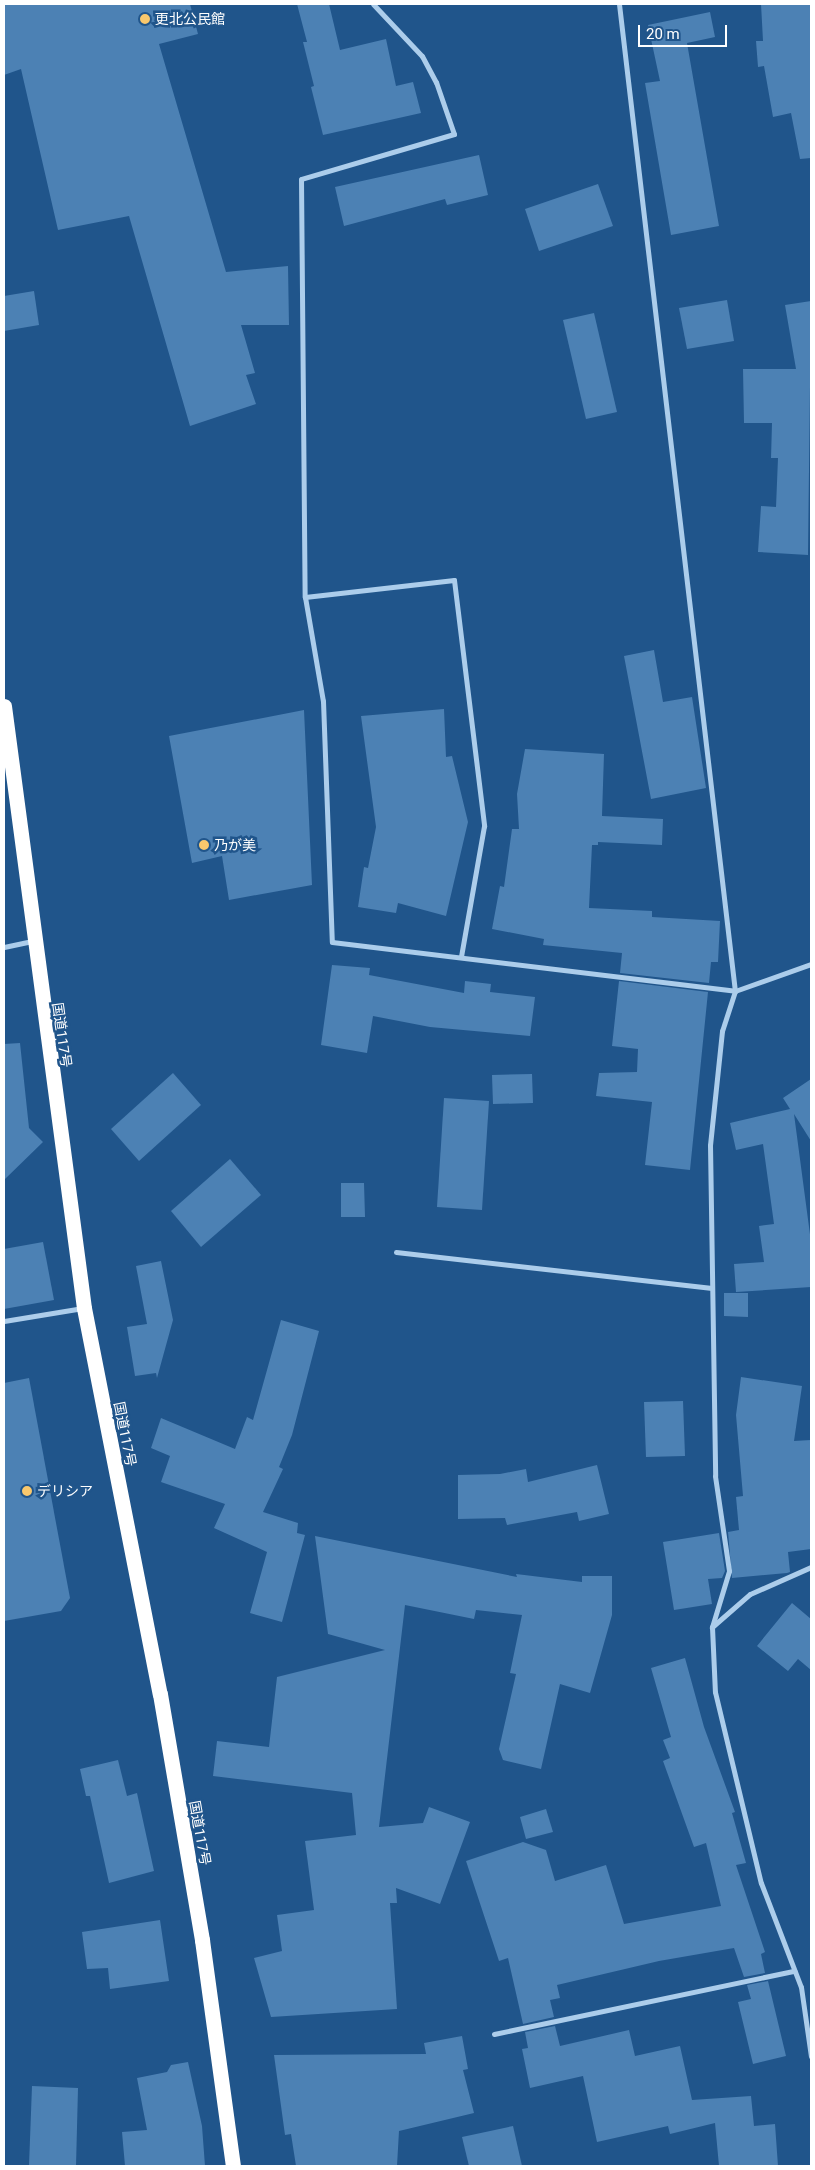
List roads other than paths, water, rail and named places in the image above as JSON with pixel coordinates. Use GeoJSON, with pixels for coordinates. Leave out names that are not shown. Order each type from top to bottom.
{"type":"FeatureCollection","features":[{"type":"Feature","properties":{"kind":"highway","name":"国道117号"},"geometry":{"type":"LineString","coordinates":[[4,706],[33,941],[84,1308],[163,1714],[202,1940],[233,2166]]}},
{"type":"Feature","properties":{"kind":"street"},"geometry":{"type":"LineString","coordinates":[[373,4],[422,56],[436,82],[454,134],[302,180],[305,597],[323,701],[332,942],[735,992],[811,964]]}},
{"type":"Feature","properties":{"kind":"street"},"geometry":{"type":"LineString","coordinates":[[619,4],[735,992],[722,1030],[710,1145],[715,1476],[729,1571],[712,1627],[715,1692],[761,1883],[801,1988],[811,2056]]}},
{"type":"Feature","properties":{"kind":"street"},"geometry":{"type":"LineString","coordinates":[[305,597],[454,580],[484,826],[461,957]]}},
{"type":"Feature","properties":{"kind":"street"},"geometry":{"type":"LineString","coordinates":[[4,947],[33,941]]}},
{"type":"Feature","properties":{"kind":"street"},"geometry":{"type":"LineString","coordinates":[[396,1252],[712,1288]]}},
{"type":"Feature","properties":{"kind":"street"},"geometry":{"type":"LineString","coordinates":[[4,1320],[84,1308]]}},
{"type":"Feature","properties":{"kind":"street"},"geometry":{"type":"LineString","coordinates":[[712,1627],[750,1594],[811,1567]]}},
{"type":"Feature","properties":{"kind":"street"},"geometry":{"type":"LineString","coordinates":[[494,2034],[794,1971]]}},
{"type":"Feature","properties":{"kind":"place","name":"更北公民館"},"geometry":{"type":"Point","coordinates":[145,19]}},
{"type":"Feature","properties":{"kind":"place","name":"乃が美"},"geometry":{"type":"Point","coordinates":[204,845]}},
{"type":"Feature","properties":{"kind":"place","name":"デリシア"},"geometry":{"type":"Point","coordinates":[27,1491]}}]}
